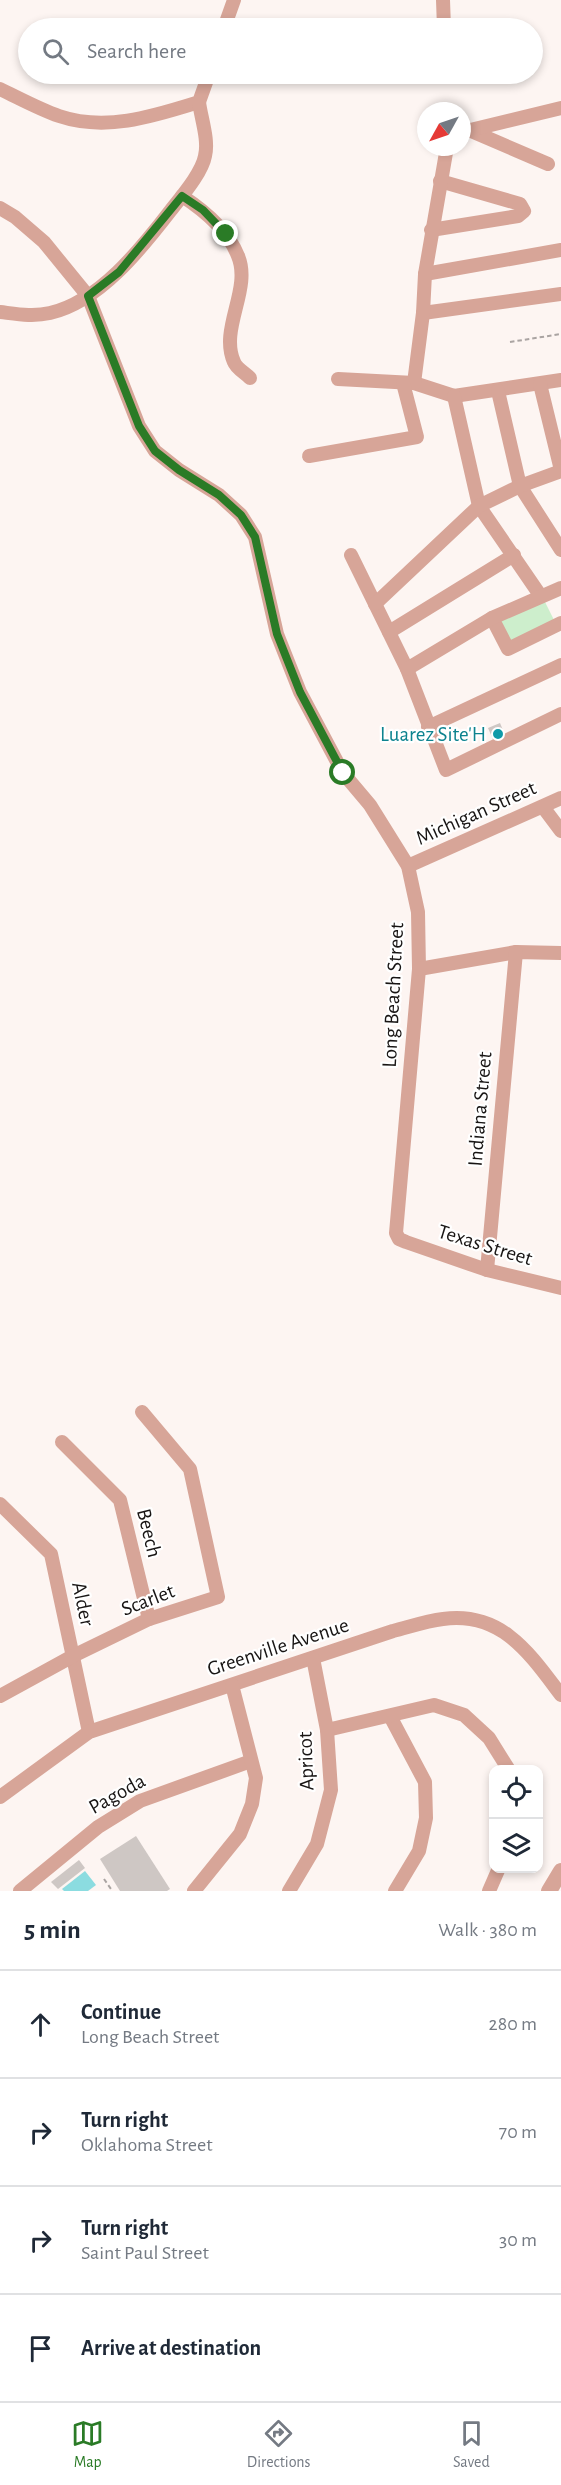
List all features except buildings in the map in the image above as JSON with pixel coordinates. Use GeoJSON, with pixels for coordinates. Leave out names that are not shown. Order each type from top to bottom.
{"type":"FeatureCollection","features":[{"type":"Feature","properties":{"kind":"street"},"geometry":{"type":"LineString","coordinates":[[230,18],[234,0]]}},
{"type":"Feature","properties":{"kind":"street"},"geometry":{"type":"LineString","coordinates":[[443,0],[444,18]]}},
{"type":"Feature","properties":{"kind":"street"},"geometry":{"type":"LineString","coordinates":[[0,312],[25,316],[51,313],[88,296],[119,272],[182,196],[205,157],[205,138],[199,102],[205,84]]}},
{"type":"Feature","properties":{"kind":"street"},"geometry":{"type":"LineString","coordinates":[[0,89],[60,116],[104,123],[148,118],[199,102]]}},
{"type":"Feature","properties":{"kind":"street"},"geometry":{"type":"LineString","coordinates":[[471,130],[561,108]]}},
{"type":"Feature","properties":{"kind":"street"},"geometry":{"type":"LineString","coordinates":[[471,133],[548,164]]}},
{"type":"Feature","properties":{"kind":"street"},"geometry":{"type":"LineString","coordinates":[[309,456],[417,437],[409,383],[423,314],[425,274],[431,230],[445,156]]}},
{"type":"Feature","properties":{"kind":"street"},"geometry":{"type":"LineString","coordinates":[[431,230],[518,216],[524,211],[520,204],[440,181]]}},
{"type":"Feature","properties":{"kind":"street"},"geometry":{"type":"LineString","coordinates":[[182,196],[203,210],[218,226],[239,258],[241,277],[230,342],[234,363],[250,378]]}},
{"type":"Feature","properties":{"kind":"street","name":"Long Beach Street"},"geometry":{"type":"LineString","coordinates":[[0,208],[15,217],[44,242],[88,296],[139,426],[155,451],[179,470],[219,495],[241,515],[255,537],[277,634],[300,692],[343,773],[370,805],[408,866],[418,912],[419,969],[396,1226],[399,1239]]}},
{"type":"Feature","properties":{"kind":"street"},"geometry":{"type":"LineString","coordinates":[[425,274],[561,250]]}},
{"type":"Feature","properties":{"kind":"street"},"geometry":{"type":"LineString","coordinates":[[423,314],[561,294]]}},
{"type":"Feature","properties":{"kind":"street"},"geometry":{"type":"LineString","coordinates":[[338,379],[409,383],[454,396],[561,380]]}},
{"type":"Feature","properties":{"kind":"street"},"geometry":{"type":"LineString","coordinates":[[375,604],[479,506],[520,486],[561,471],[540,384]]}},
{"type":"Feature","properties":{"kind":"street"},"geometry":{"type":"LineString","coordinates":[[498,391],[520,486],[561,550]]}},
{"type":"Feature","properties":{"kind":"street"},"geometry":{"type":"LineString","coordinates":[[454,396],[479,506],[540,595]]}},
{"type":"Feature","properties":{"kind":"street"},"geometry":{"type":"LineString","coordinates":[[351,555],[407,669],[446,770],[561,714]]}},
{"type":"Feature","properties":{"kind":"street"},"geometry":{"type":"LineString","coordinates":[[389,632],[514,555]]}},
{"type":"Feature","properties":{"kind":"street"},"geometry":{"type":"LineString","coordinates":[[407,669],[492,618],[540,595],[561,588]]}},
{"type":"Feature","properties":{"kind":"street"},"geometry":{"type":"LineString","coordinates":[[492,618],[508,649],[561,623]]}},
{"type":"Feature","properties":{"kind":"street"},"geometry":{"type":"LineString","coordinates":[[428,727],[561,666]]}},
{"type":"Feature","properties":{"kind":"street","name":"Michigan Street"},"geometry":{"type":"LineString","coordinates":[[408,866],[561,798]]}},
{"type":"Feature","properties":{"kind":"street"},"geometry":{"type":"LineString","coordinates":[[543,807],[561,831]]}},
{"type":"Feature","properties":{"kind":"street"},"geometry":{"type":"LineString","coordinates":[[419,969],[516,952],[561,953]]}},
{"type":"Feature","properties":{"kind":"street","name":"Indiana Street"},"geometry":{"type":"LineString","coordinates":[[486,1270],[516,952]]}},
{"type":"Feature","properties":{"kind":"street","name":"Texas Street"},"geometry":{"type":"LineString","coordinates":[[399,1239],[486,1270],[561,1288]]}},
{"type":"Feature","properties":{"kind":"street","name":"Scarlet"},"geometry":{"type":"LineString","coordinates":[[0,1696],[73,1656],[149,1619],[218,1597],[190,1470],[142,1412]]}},
{"type":"Feature","properties":{"kind":"street","name":"Beech"},"geometry":{"type":"LineString","coordinates":[[62,1442],[120,1500],[149,1619]]}},
{"type":"Feature","properties":{"kind":"street","name":"Alder"},"geometry":{"type":"LineString","coordinates":[[0,1504],[51,1554],[89,1732]]}},
{"type":"Feature","properties":{"kind":"street","name":"Greenville Avenue"},"geometry":{"type":"LineString","coordinates":[[0,1797],[89,1732],[393,1631],[444,1619],[475,1619],[506,1632],[526,1648],[561,1695]]}},
{"type":"Feature","properties":{"kind":"street","name":"Apricot"},"geometry":{"type":"LineString","coordinates":[[289,1891],[317,1844],[330,1790],[327,1730],[313,1658]]}},
{"type":"Feature","properties":{"kind":"street"},"geometry":{"type":"LineString","coordinates":[[194,1891],[240,1834],[252,1804],[256,1778],[232,1685]]}},
{"type":"Feature","properties":{"kind":"street"},"geometry":{"type":"LineString","coordinates":[[327,1730],[434,1705],[464,1715],[489,1738],[506,1765]]}},
{"type":"Feature","properties":{"kind":"street"},"geometry":{"type":"LineString","coordinates":[[390,1716],[425,1782],[426,1818],[419,1851],[395,1891]]}},
{"type":"Feature","properties":{"kind":"street","name":"Pagoda"},"geometry":{"type":"LineString","coordinates":[[20,1891],[98,1827],[140,1801],[251,1761]]}},
{"type":"Feature","properties":{"kind":"street"},"geometry":{"type":"LineString","coordinates":[[549,1891],[561,1871]]}},
{"type":"Feature","properties":{"kind":"street"},"geometry":{"type":"LineString","coordinates":[[489,1891],[497,1873]]}},
{"type":"Feature","properties":{"kind":"path"},"geometry":{"type":"LineString","coordinates":[[510,342],[561,334]]}},
{"type":"Feature","properties":{"kind":"path"},"geometry":{"type":"LineString","coordinates":[[104,1879],[111,1888]]}},
{"type":"Feature","properties":{"kind":"green space"},"geometry":{"type":"Polygon","coordinates":[[[544,600],[555,622],[510,645],[499,622],[544,600]]]}},
{"type":"Feature","properties":{"kind":"water"},"geometry":{"type":"Polygon","coordinates":[[[85,1871],[96,1885],[88,1891],[64,1891],[62,1889],[85,1871]]]}},
{"type":"Feature","properties":{"kind":"place","name":"Luarez Site'H"},"geometry":{"type":"Point","coordinates":[498,734]}},
{"type":"Feature","properties":{"kind":"route"},"geometry":{"type":"LineString","coordinates":[[226,234],[203,210],[182,196],[119,272],[88,296],[139,426],[155,451],[179,470],[219,495],[241,515],[255,537],[277,634],[300,692],[343,773]]}}]}
